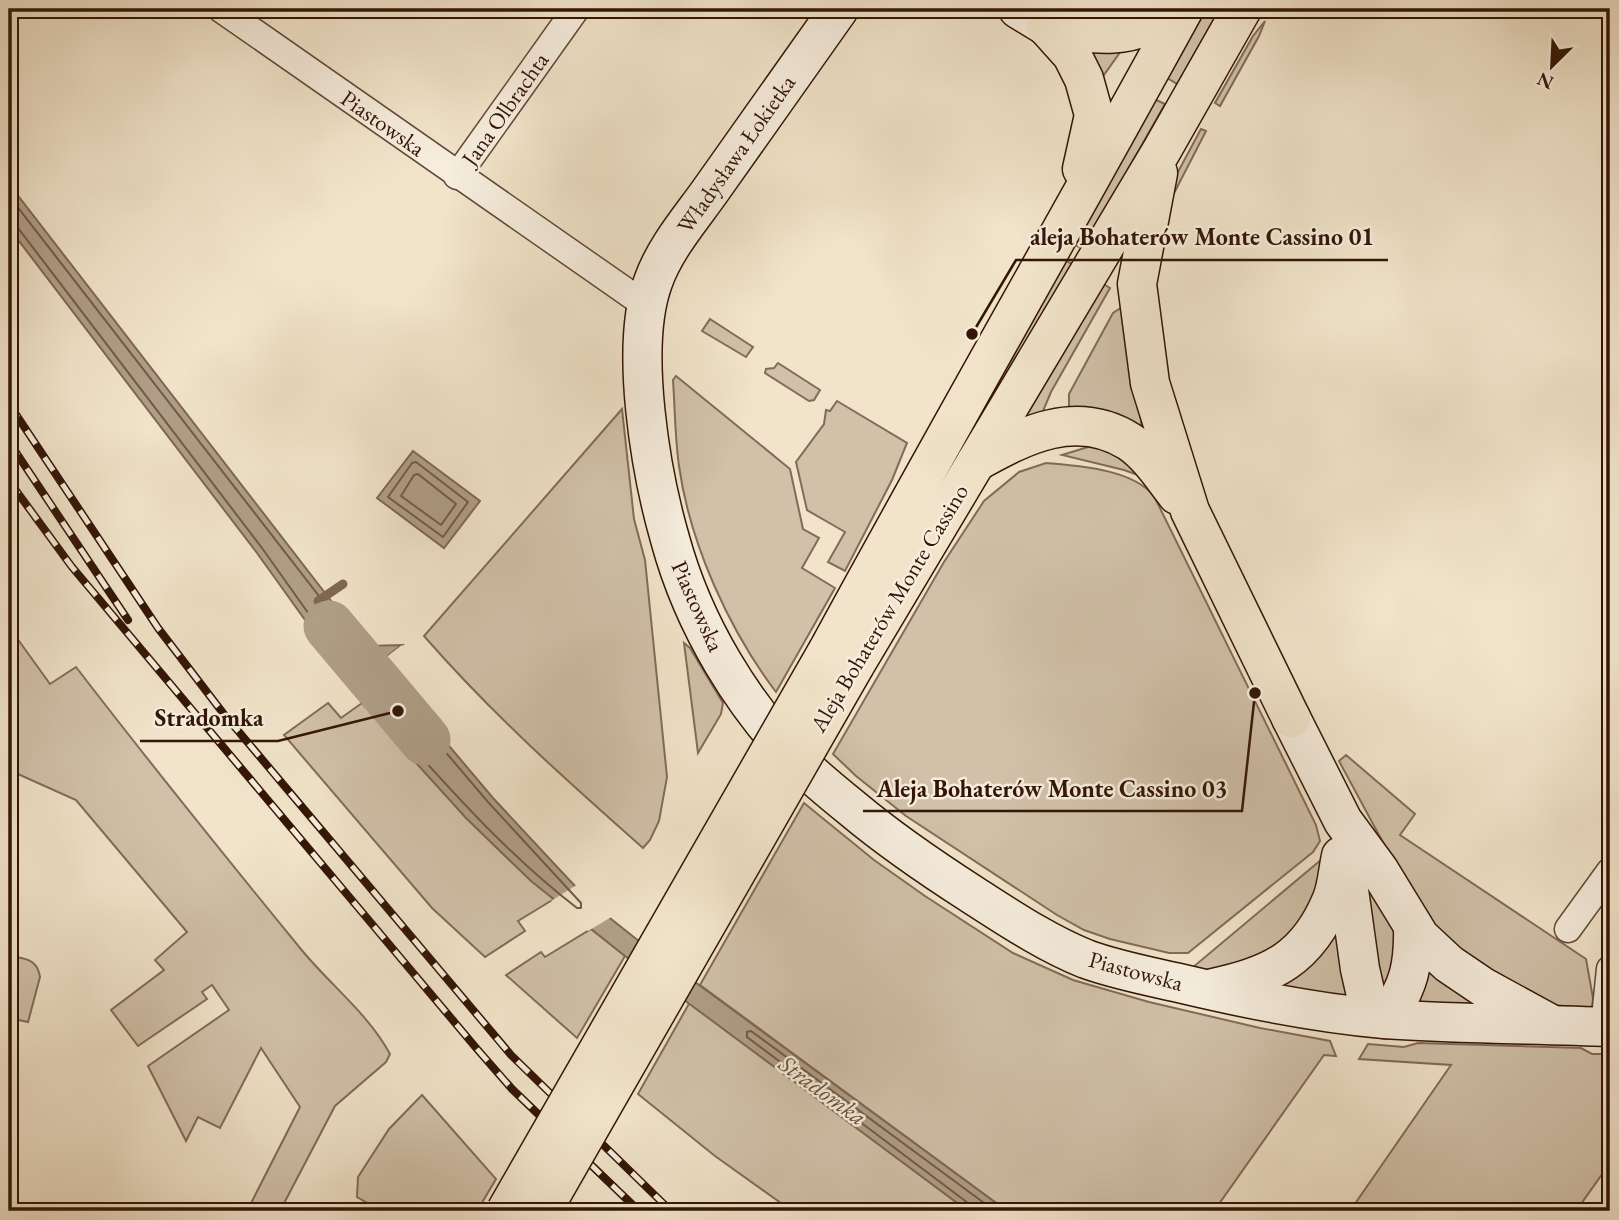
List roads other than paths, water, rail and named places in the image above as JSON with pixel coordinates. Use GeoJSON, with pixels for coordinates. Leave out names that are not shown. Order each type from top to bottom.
{"type":"FeatureCollection","features":[{"type":"Feature","properties":{"kind":"main road"},"geometry":{"type":"LineString","coordinates":[[1032,18],[1098,36],[1132,30],[1159,19],[1170,9]]}},
{"type":"Feature","properties":{"kind":"main road","name":"Aleja Bohaterów Monte Cassino"},"geometry":{"type":"LineString","coordinates":[[542,1211],[841,658],[995,346],[1184,9]]}},
{"type":"Feature","properties":{"kind":"main road","name":"Aleja Bohaterów Monte Cassino"},"geometry":{"type":"LineString","coordinates":[[506,1211],[841,658],[976,461],[1162,150],[1242,9]]}},
{"type":"Feature","properties":{"kind":"main road"},"geometry":{"type":"LineString","coordinates":[[1032,18],[1072,55],[1084,79],[1094,115],[1074,208]]}},
{"type":"Feature","properties":{"kind":"main road"},"geometry":{"type":"LineString","coordinates":[[1162,150],[1137,284],[1150,383],[1190,511],[1291,718]]}},
{"type":"Feature","properties":{"kind":"main road"},"geometry":{"type":"LineString","coordinates":[[976,461],[1014,440],[1045,429],[1092,428],[1132,443],[1149,459],[1190,511]]}},
{"type":"Feature","properties":{"kind":"street","name":"Piastowska"},"geometry":{"type":"LineString","coordinates":[[221,9],[647,306],[644,360],[652,459],[660,506],[675,558],[697,611],[728,671],[778,739],[805,768],[869,822],[1003,914],[1052,943],[1114,968],[1286,1006],[1379,1018],[1607,1027]]}},
{"type":"Feature","properties":{"kind":"street","name":"Jana Olbrachta"},"geometry":{"type":"LineString","coordinates":[[457,176],[576,9]]}},
{"type":"Feature","properties":{"kind":"street","name":"Władysława Łokietka"},"geometry":{"type":"LineString","coordinates":[[647,306],[653,281],[678,238],[839,9]]}},
{"type":"Feature","properties":{"kind":"street"},"geometry":{"type":"LineString","coordinates":[[1291,718],[1342,839],[1360,968],[1379,1018],[1401,998],[1409,979],[1413,955],[1413,926]]}},
{"type":"Feature","properties":{"kind":"street"},"geometry":{"type":"LineString","coordinates":[[1207,990],[1258,976],[1284,964],[1302,949],[1332,898],[1342,839]]}},
{"type":"Feature","properties":{"kind":"street"},"geometry":{"type":"LineString","coordinates":[[1342,839],[1379,870],[1420,937],[1449,964],[1483,987],[1552,1025]]}},
{"type":"Feature","properties":{"kind":"street"},"geometry":{"type":"LineString","coordinates":[[1568,929],[1610,871]]}},
{"type":"Feature","properties":{"kind":"street"},"geometry":{"type":"LineString","coordinates":[[1607,1027],[1610,969]]}},
{"type":"Feature","properties":{"kind":"water"},"geometry":{"type":"Polygon","coordinates":[[[9,184],[366,646],[402,645],[380,662],[385,668],[356,691],[257,553],[9,228],[9,184]]]}},
{"type":"Feature","properties":{"kind":"water"},"geometry":{"type":"Polygon","coordinates":[[[413,451],[480,501],[444,548],[377,498],[413,451]]]}},
{"type":"Feature","properties":{"kind":"water"},"geometry":{"type":"Polygon","coordinates":[[[391,677],[493,798],[591,903],[1007,1211],[968,1211],[625,956],[531,881],[466,818],[362,703],[362,699],[391,677]]]}},
{"type":"Feature","properties":{"kind":"waterway"},"geometry":{"type":"LineString","coordinates":[[318,601],[343,584]]}},
{"type":"Feature","properties":{"kind":"waterway","name":"Stradomka"},"geometry":{"type":"LineString","coordinates":[[329,626],[425,740]]}},
{"type":"Feature","properties":{"kind":"railway"},"geometry":{"type":"LineString","coordinates":[[9,404],[158,628],[223,713],[511,1055],[671,1211]]}},
{"type":"Feature","properties":{"kind":"railway"},"geometry":{"type":"LineString","coordinates":[[9,442],[128,620]]}},
{"type":"Feature","properties":{"kind":"railway"},"geometry":{"type":"LineString","coordinates":[[9,481],[72,567],[477,1049],[512,1089],[639,1211]]}},
{"type":"Feature","properties":{"kind":"place","name":"aleja Bohaterów Monte Cassino 01"},"geometry":{"type":"Point","coordinates":[972,334]}},
{"type":"Feature","properties":{"kind":"place","name":"Aleja Bohaterów Monte Cassino 03"},"geometry":{"type":"Point","coordinates":[1255,693]}},
{"type":"Feature","properties":{"kind":"place","name":"Stradomka"},"geometry":{"type":"Point","coordinates":[398,711]}}]}
